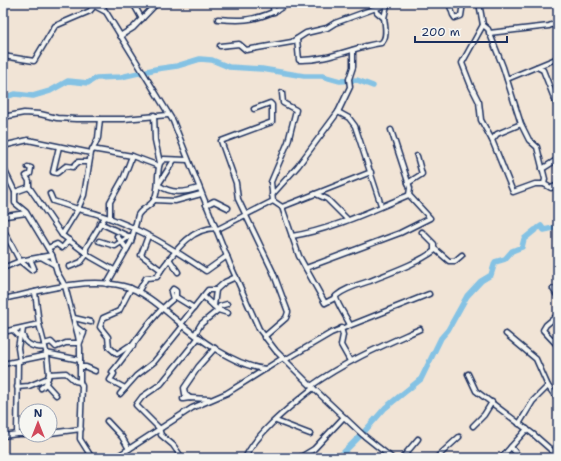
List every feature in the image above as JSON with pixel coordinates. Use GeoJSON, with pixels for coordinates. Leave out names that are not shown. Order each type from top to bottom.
{"type":"FeatureCollection","features":[{"type":"Feature","properties":{"kind":"street"},"geometry":{"type":"LineString","coordinates":[[90,3],[106,12]]}},
{"type":"Feature","properties":{"kind":"street"},"geometry":{"type":"LineString","coordinates":[[101,3],[173,121],[227,256],[257,326],[264,337],[312,387],[392,458]]}},
{"type":"Feature","properties":{"kind":"street"},"geometry":{"type":"LineString","coordinates":[[133,3],[142,19]]}},
{"type":"Feature","properties":{"kind":"street"},"geometry":{"type":"LineString","coordinates":[[120,36],[131,30],[157,3]]}},
{"type":"Feature","properties":{"kind":"street"},"geometry":{"type":"LineString","coordinates":[[272,3],[274,12]]}},
{"type":"Feature","properties":{"kind":"street"},"geometry":{"type":"LineString","coordinates":[[218,20],[247,21],[274,12],[282,5],[290,3]]}},
{"type":"Feature","properties":{"kind":"street"},"geometry":{"type":"LineString","coordinates":[[449,3],[452,15],[455,18],[461,16],[462,3]]}},
{"type":"Feature","properties":{"kind":"street"},"geometry":{"type":"LineString","coordinates":[[479,3],[483,25],[489,33],[507,79],[521,124],[529,140],[537,147],[545,179],[544,184]]}},
{"type":"Feature","properties":{"kind":"street"},"geometry":{"type":"LineString","coordinates":[[556,3],[558,15]]}},
{"type":"Feature","properties":{"kind":"street"},"geometry":{"type":"LineString","coordinates":[[220,46],[239,44],[246,50],[292,42],[306,33],[327,28],[335,23],[377,6],[389,4],[384,18],[385,32],[383,42],[369,44],[325,58],[299,60],[297,39]]}},
{"type":"Feature","properties":{"kind":"street"},"geometry":{"type":"LineString","coordinates":[[3,56],[34,61],[55,26],[90,12],[94,6]]}},
{"type":"Feature","properties":{"kind":"street"},"geometry":{"type":"LineString","coordinates":[[377,6],[380,16],[384,18]]}},
{"type":"Feature","properties":{"kind":"street"},"geometry":{"type":"LineString","coordinates":[[489,33],[549,26],[558,22]]}},
{"type":"Feature","properties":{"kind":"street"},"geometry":{"type":"LineString","coordinates":[[483,25],[462,63],[470,86],[479,102],[481,120],[492,140],[513,192],[535,184],[544,184],[551,188],[558,185]]}},
{"type":"Feature","properties":{"kind":"street"},"geometry":{"type":"LineString","coordinates":[[272,195],[298,166],[338,112],[349,91],[353,68],[353,50]]}},
{"type":"Feature","properties":{"kind":"street"},"geometry":{"type":"LineString","coordinates":[[507,79],[558,58]]}},
{"type":"Feature","properties":{"kind":"street"},"geometry":{"type":"LineString","coordinates":[[546,64],[544,70],[558,108]]}},
{"type":"Feature","properties":{"kind":"street"},"geometry":{"type":"LineString","coordinates":[[537,67],[544,70]]}},
{"type":"Feature","properties":{"kind":"street"},"geometry":{"type":"LineString","coordinates":[[282,93],[283,103],[296,110],[288,142],[271,182],[273,201],[282,207],[292,236],[306,268],[325,303],[335,298],[345,290],[421,259],[436,249]]}},
{"type":"Feature","properties":{"kind":"street"},"geometry":{"type":"LineString","coordinates":[[254,109],[270,103],[272,105],[273,114],[272,122],[222,142],[245,216],[273,272],[288,312],[286,318],[264,337]]}},
{"type":"Feature","properties":{"kind":"street"},"geometry":{"type":"LineString","coordinates":[[338,112],[349,118],[355,126],[381,205]]}},
{"type":"Feature","properties":{"kind":"street"},"geometry":{"type":"LineString","coordinates":[[3,117],[24,113],[40,114],[57,118],[100,119],[124,119],[154,115],[168,115]]}},
{"type":"Feature","properties":{"kind":"street"},"geometry":{"type":"LineString","coordinates":[[107,284],[127,249],[140,211],[150,205],[154,200],[158,185],[159,164],[155,140],[154,115]]}},
{"type":"Feature","properties":{"kind":"street"},"geometry":{"type":"LineString","coordinates":[[62,235],[78,209],[84,195],[89,162],[98,138],[100,119]]}},
{"type":"Feature","properties":{"kind":"street"},"geometry":{"type":"LineString","coordinates":[[492,140],[497,134],[521,124]]}},
{"type":"Feature","properties":{"kind":"street"},"geometry":{"type":"LineString","coordinates":[[306,268],[400,233],[430,218],[409,195],[410,191],[408,183],[391,130]]}},
{"type":"Feature","properties":{"kind":"street"},"geometry":{"type":"LineString","coordinates":[[3,146],[28,140],[59,147],[132,156],[159,164]]}},
{"type":"Feature","properties":{"kind":"street"},"geometry":{"type":"LineString","coordinates":[[59,147],[53,172],[57,173],[66,166],[73,167],[78,162],[89,162]]}},
{"type":"Feature","properties":{"kind":"street"},"geometry":{"type":"LineString","coordinates":[[110,218],[110,202],[124,177],[132,156]]}},
{"type":"Feature","properties":{"kind":"street"},"geometry":{"type":"LineString","coordinates":[[408,183],[422,174],[417,156]]}},
{"type":"Feature","properties":{"kind":"street"},"geometry":{"type":"LineString","coordinates":[[159,164],[164,159],[188,160]]}},
{"type":"Feature","properties":{"kind":"street"},"geometry":{"type":"LineString","coordinates":[[542,169],[558,159]]}},
{"type":"Feature","properties":{"kind":"street"},"geometry":{"type":"LineString","coordinates":[[158,185],[174,160]]}},
{"type":"Feature","properties":{"kind":"street"},"geometry":{"type":"LineString","coordinates":[[3,166],[15,192],[15,203],[26,213],[48,248],[65,286],[74,318],[79,344],[80,382],[82,386],[80,439],[92,458]]}},
{"type":"Feature","properties":{"kind":"street"},"geometry":{"type":"LineString","coordinates":[[28,167],[31,168],[30,174],[26,176],[29,181],[29,187],[62,235],[86,253],[114,270]]}},
{"type":"Feature","properties":{"kind":"street"},"geometry":{"type":"LineString","coordinates":[[282,207],[371,172]]}},
{"type":"Feature","properties":{"kind":"street"},"geometry":{"type":"LineString","coordinates":[[158,185],[172,192],[178,193],[199,188]]}},
{"type":"Feature","properties":{"kind":"street"},"geometry":{"type":"LineString","coordinates":[[15,192],[29,187]]}},
{"type":"Feature","properties":{"kind":"street"},"geometry":{"type":"LineString","coordinates":[[50,194],[52,201],[97,213],[124,223],[176,250],[206,271],[227,256]]}},
{"type":"Feature","properties":{"kind":"street"},"geometry":{"type":"LineString","coordinates":[[154,200],[174,201],[201,194]]}},
{"type":"Feature","properties":{"kind":"street"},"geometry":{"type":"LineString","coordinates":[[315,194],[327,199],[347,219]]}},
{"type":"Feature","properties":{"kind":"street"},"geometry":{"type":"LineString","coordinates":[[292,236],[304,234],[347,219],[409,195]]}},
{"type":"Feature","properties":{"kind":"street"},"geometry":{"type":"LineString","coordinates":[[206,205],[214,201],[228,208]]}},
{"type":"Feature","properties":{"kind":"street"},"geometry":{"type":"LineString","coordinates":[[138,292],[146,278],[157,277],[176,250],[197,231],[206,228],[216,229],[273,201]]}},
{"type":"Feature","properties":{"kind":"street"},"geometry":{"type":"LineString","coordinates":[[14,214],[20,207]]}},
{"type":"Feature","properties":{"kind":"street"},"geometry":{"type":"LineString","coordinates":[[3,218],[14,214],[26,213]]}},
{"type":"Feature","properties":{"kind":"street"},"geometry":{"type":"LineString","coordinates":[[69,267],[82,262],[86,253],[86,248],[105,217]]}},
{"type":"Feature","properties":{"kind":"street"},"geometry":{"type":"LineString","coordinates":[[100,223],[131,237]]}},
{"type":"Feature","properties":{"kind":"street"},"geometry":{"type":"LineString","coordinates":[[4,231],[20,261],[31,270],[34,268],[30,259]]}},
{"type":"Feature","properties":{"kind":"street"},"geometry":{"type":"LineString","coordinates":[[422,232],[434,244],[436,249],[449,261],[455,260],[462,255]]}},
{"type":"Feature","properties":{"kind":"street"},"geometry":{"type":"LineString","coordinates":[[117,236],[127,249]]}},
{"type":"Feature","properties":{"kind":"street"},"geometry":{"type":"LineString","coordinates":[[148,236],[141,255],[161,270]]}},
{"type":"Feature","properties":{"kind":"street"},"geometry":{"type":"LineString","coordinates":[[111,250],[131,237]]}},
{"type":"Feature","properties":{"kind":"street"},"geometry":{"type":"LineString","coordinates":[[48,248],[57,244],[62,248],[69,240]]}},
{"type":"Feature","properties":{"kind":"street"},"geometry":{"type":"LineString","coordinates":[[99,241],[115,246]]}},
{"type":"Feature","properties":{"kind":"street"},"geometry":{"type":"LineString","coordinates":[[3,268],[20,261],[52,255]]}},
{"type":"Feature","properties":{"kind":"street"},"geometry":{"type":"LineString","coordinates":[[41,257],[55,265]]}},
{"type":"Feature","properties":{"kind":"street"},"geometry":{"type":"LineString","coordinates":[[168,262],[176,270]]}},
{"type":"Feature","properties":{"kind":"street"},"geometry":{"type":"LineString","coordinates":[[214,306],[216,290],[225,282],[236,277]]}},
{"type":"Feature","properties":{"kind":"street"},"geometry":{"type":"LineString","coordinates":[[3,299],[75,284],[107,284],[130,288],[156,304],[164,306],[182,325],[215,348],[253,367],[266,369]]}},
{"type":"Feature","properties":{"kind":"street"},"geometry":{"type":"LineString","coordinates":[[130,288],[119,311],[103,318],[100,327],[108,338],[109,347],[117,354],[129,346],[133,346]]}},
{"type":"Feature","properties":{"kind":"street"},"geometry":{"type":"LineString","coordinates":[[125,388],[110,380],[114,374],[112,372],[133,346],[143,328],[164,306],[173,299],[171,292],[173,289],[176,291],[176,297],[194,308]]}},
{"type":"Feature","properties":{"kind":"street"},"geometry":{"type":"LineString","coordinates":[[120,394],[136,376],[154,362],[208,290],[216,290]]}},
{"type":"Feature","properties":{"kind":"street"},"geometry":{"type":"LineString","coordinates":[[554,290],[558,296]]}},
{"type":"Feature","properties":{"kind":"street"},"geometry":{"type":"LineString","coordinates":[[35,292],[39,324],[47,354],[49,376],[46,384],[41,388]]}},
{"type":"Feature","properties":{"kind":"street"},"geometry":{"type":"LineString","coordinates":[[117,457],[159,428],[192,408],[227,393],[318,340],[341,328],[429,294]]}},
{"type":"Feature","properties":{"kind":"street"},"geometry":{"type":"LineString","coordinates":[[203,296],[218,310],[228,313]]}},
{"type":"Feature","properties":{"kind":"street"},"geometry":{"type":"LineString","coordinates":[[335,298],[344,310],[350,325]]}},
{"type":"Feature","properties":{"kind":"street"},"geometry":{"type":"LineString","coordinates":[[195,334],[201,324],[218,310],[220,306],[227,304]]}},
{"type":"Feature","properties":{"kind":"street"},"geometry":{"type":"LineString","coordinates":[[558,315],[546,324],[544,330],[558,346]]}},
{"type":"Feature","properties":{"kind":"street"},"geometry":{"type":"LineString","coordinates":[[74,318],[91,322]]}},
{"type":"Feature","properties":{"kind":"street"},"geometry":{"type":"LineString","coordinates":[[3,332],[39,324]]}},
{"type":"Feature","properties":{"kind":"street"},"geometry":{"type":"LineString","coordinates":[[76,327],[84,333],[79,344]]}},
{"type":"Feature","properties":{"kind":"street"},"geometry":{"type":"LineString","coordinates":[[3,436],[17,434],[18,348],[23,328]]}},
{"type":"Feature","properties":{"kind":"street"},"geometry":{"type":"LineString","coordinates":[[341,328],[343,335],[341,345],[350,360]]}},
{"type":"Feature","properties":{"kind":"street"},"geometry":{"type":"LineString","coordinates":[[245,458],[253,444],[312,387],[350,360],[420,329]]}},
{"type":"Feature","properties":{"kind":"street"},"geometry":{"type":"LineString","coordinates":[[13,330],[22,336],[26,341],[38,348],[51,342],[56,347],[66,343],[79,344]]}},
{"type":"Feature","properties":{"kind":"street"},"geometry":{"type":"LineString","coordinates":[[506,334],[536,359],[548,386],[558,400]]}},
{"type":"Feature","properties":{"kind":"street"},"geometry":{"type":"LineString","coordinates":[[182,458],[173,445],[161,435],[159,428],[136,405],[142,397],[161,384],[199,337]]}},
{"type":"Feature","properties":{"kind":"street"},"geometry":{"type":"LineString","coordinates":[[190,398],[185,394],[184,388],[199,366],[215,348]]}},
{"type":"Feature","properties":{"kind":"street"},"geometry":{"type":"LineString","coordinates":[[3,364],[47,354],[80,360]]}},
{"type":"Feature","properties":{"kind":"street"},"geometry":{"type":"LineString","coordinates":[[80,367],[86,367],[95,371]]}},
{"type":"Feature","properties":{"kind":"street"},"geometry":{"type":"LineString","coordinates":[[17,387],[29,386],[49,376],[66,373],[75,381],[80,382]]}},
{"type":"Feature","properties":{"kind":"street"},"geometry":{"type":"LineString","coordinates":[[468,374],[476,391],[492,402],[558,456]]}},
{"type":"Feature","properties":{"kind":"street"},"geometry":{"type":"LineString","coordinates":[[46,384],[56,395]]}},
{"type":"Feature","properties":{"kind":"street"},"geometry":{"type":"LineString","coordinates":[[519,424],[533,401],[548,386]]}},
{"type":"Feature","properties":{"kind":"street"},"geometry":{"type":"LineString","coordinates":[[182,399],[210,399]]}},
{"type":"Feature","properties":{"kind":"street"},"geometry":{"type":"LineString","coordinates":[[473,426],[487,411],[492,402]]}},
{"type":"Feature","properties":{"kind":"street"},"geometry":{"type":"LineString","coordinates":[[299,458],[314,449],[344,417]]}},
{"type":"Feature","properties":{"kind":"street"},"geometry":{"type":"LineString","coordinates":[[107,421],[122,438],[129,449]]}},
{"type":"Feature","properties":{"kind":"street"},"geometry":{"type":"LineString","coordinates":[[276,421],[310,434]]}},
{"type":"Feature","properties":{"kind":"street"},"geometry":{"type":"LineString","coordinates":[[58,433],[70,432],[81,429]]}},
{"type":"Feature","properties":{"kind":"street"},"geometry":{"type":"LineString","coordinates":[[501,458],[526,429]]}},
{"type":"Feature","properties":{"kind":"street"},"geometry":{"type":"LineString","coordinates":[[436,458],[459,438]]}},
{"type":"Feature","properties":{"kind":"street"},"geometry":{"type":"LineString","coordinates":[[402,458],[418,439]]}},
{"type":"Feature","properties":{"kind":"street"},"geometry":{"type":"LineString","coordinates":[[511,447],[520,458]]}},
{"type":"Feature","properties":{"kind":"waterway"},"geometry":{"type":"LineString","coordinates":[[3,98],[15,94],[33,96],[50,91],[68,81],[88,83],[96,78],[121,77],[177,66],[200,59],[212,60],[229,67],[262,69],[304,76],[322,76],[340,81],[357,80],[373,86]]}},
{"type":"Feature","properties":{"kind":"waterway"},"geometry":{"type":"LineString","coordinates":[[538,228],[541,226],[544,230],[558,227]]}},
{"type":"Feature","properties":{"kind":"waterway"},"geometry":{"type":"LineString","coordinates":[[364,432],[385,408],[421,379],[441,338],[448,330],[467,296],[481,281],[491,275],[495,262],[505,259],[512,251],[522,247],[524,239],[535,230]]}},
{"type":"Feature","properties":{"kind":"waterway"},"geometry":{"type":"LineString","coordinates":[[338,458],[360,436]]}}]}
